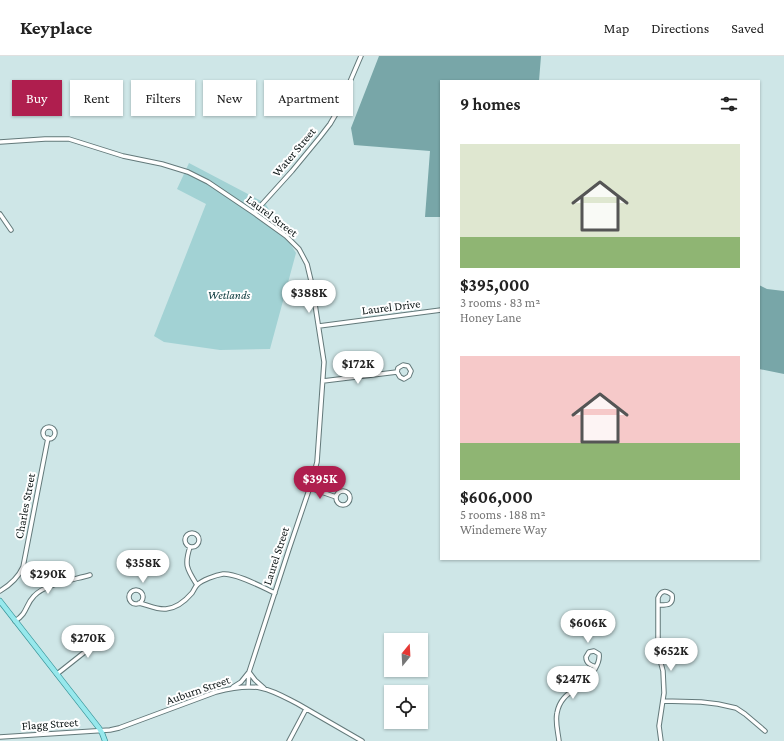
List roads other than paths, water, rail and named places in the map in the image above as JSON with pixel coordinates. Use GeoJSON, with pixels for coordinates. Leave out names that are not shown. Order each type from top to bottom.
{"type":"FeatureCollection","features":[{"type":"Feature","properties":{"kind":"main road"},"geometry":{"type":"LineString","coordinates":[[0,601],[101,730],[105,741]]}},
{"type":"Feature","properties":{"kind":"street","name":"Water Street"},"geometry":{"type":"LineString","coordinates":[[254,213],[292,171],[330,124],[337,112],[361,56]]}},
{"type":"Feature","properties":{"kind":"street","name":"Laurel Street"},"geometry":{"type":"LineString","coordinates":[[0,142],[58,138],[69,139],[123,156],[162,164],[198,176],[254,213],[289,239],[302,254],[309,271],[312,284],[324,362],[318,454],[316,468],[310,488],[249,672],[248,687]]}},
{"type":"Feature","properties":{"kind":"street"},"geometry":{"type":"LineString","coordinates":[[0,214],[11,230]]}},
{"type":"Feature","properties":{"kind":"street","name":"Laurel Drive"},"geometry":{"type":"LineString","coordinates":[[319,326],[440,310]]}},
{"type":"Feature","properties":{"kind":"street"},"geometry":{"type":"LineString","coordinates":[[403,364],[408,366],[411,371],[409,376],[404,379],[399,376],[397,372],[398,368],[403,364]]}},
{"type":"Feature","properties":{"kind":"street"},"geometry":{"type":"LineString","coordinates":[[323,381],[397,372]]}},
{"type":"Feature","properties":{"kind":"street","name":"Charles Street"},"geometry":{"type":"LineString","coordinates":[[0,592],[15,580],[23,567],[48,438]]}},
{"type":"Feature","properties":{"kind":"street"},"geometry":{"type":"LineString","coordinates":[[310,488],[336,497]]}},
{"type":"Feature","properties":{"kind":"street"},"geometry":{"type":"LineString","coordinates":[[339,492],[347,492],[350,496],[349,503],[345,506],[340,505],[336,502],[336,497],[339,492]]}},
{"type":"Feature","properties":{"kind":"street"},"geometry":{"type":"LineString","coordinates":[[190,547],[187,555],[187,564],[197,585]]}},
{"type":"Feature","properties":{"kind":"street"},"geometry":{"type":"LineString","coordinates":[[139,603],[142,600],[142,593],[136,590],[132,591],[129,594],[129,599],[135,604],[139,603],[167,609],[177,606],[186,600],[197,585],[212,576],[224,574],[235,576],[275,593]]}},
{"type":"Feature","properties":{"kind":"street"},"geometry":{"type":"LineString","coordinates":[[15,621],[21,618],[37,592],[44,588],[90,575]]}},
{"type":"Feature","properties":{"kind":"street"},"geometry":{"type":"LineString","coordinates":[[658,605],[670,604],[672,595],[667,592],[662,592],[658,598],[658,605],[658,652],[664,678],[660,726],[661,741]]}},
{"type":"Feature","properties":{"kind":"street"},"geometry":{"type":"LineString","coordinates":[[57,674],[110,632]]}},
{"type":"Feature","properties":{"kind":"street"},"geometry":{"type":"LineString","coordinates":[[559,741],[556,724],[559,706],[567,695],[587,680],[592,674],[596,667],[598,662],[599,654],[594,651],[589,652],[586,657],[587,662],[596,667]]}},
{"type":"Feature","properties":{"kind":"street","name":"Laurel Street"},"geometry":{"type":"LineString","coordinates":[[231,688],[242,682],[249,672]]}},
{"type":"Feature","properties":{"kind":"street"},"geometry":{"type":"LineString","coordinates":[[249,672],[257,682],[271,691]]}},
{"type":"Feature","properties":{"kind":"street","name":"Auburn Street"},"geometry":{"type":"LineString","coordinates":[[101,730],[123,727],[216,692],[231,688],[248,687],[261,688],[275,692],[362,741]]}},
{"type":"Feature","properties":{"kind":"street"},"geometry":{"type":"LineString","coordinates":[[663,700],[707,702],[736,708],[765,731]]}},
{"type":"Feature","properties":{"kind":"street"},"geometry":{"type":"LineString","coordinates":[[289,741],[306,709]]}},
{"type":"Feature","properties":{"kind":"street","name":"Flagg Street"},"geometry":{"type":"LineString","coordinates":[[0,737],[101,730]]}},
{"type":"Feature","properties":{"kind":"park label","name":"Wetlands"},"geometry":{"type":"Point","coordinates":[229,295]}}]}
